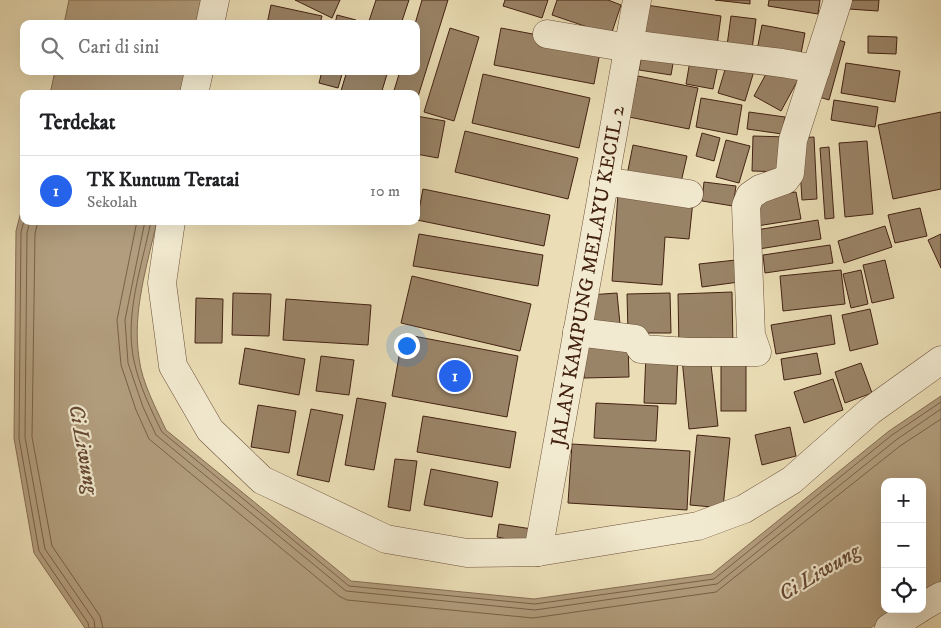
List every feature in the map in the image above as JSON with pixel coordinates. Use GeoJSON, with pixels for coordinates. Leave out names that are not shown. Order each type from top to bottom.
{"type":"FeatureCollection","features":[{"type":"Feature","properties":{"kind":"street"},"geometry":{"type":"LineString","coordinates":[[211,20],[215,0]]}},
{"type":"Feature","properties":{"kind":"street","name":"JALAN KAMPUNG MELAYU KECIL 2"},"geometry":{"type":"LineString","coordinates":[[538,552],[637,0]]}},
{"type":"Feature","properties":{"kind":"street"},"geometry":{"type":"LineString","coordinates":[[577,332],[635,339],[641,348],[689,352],[757,352],[750,335],[746,206],[750,196],[760,188],[785,180],[790,173],[792,140],[838,0]]}},
{"type":"Feature","properties":{"kind":"street"},"geometry":{"type":"LineString","coordinates":[[547,34],[629,46],[782,62],[816,69]]}},
{"type":"Feature","properties":{"kind":"street"},"geometry":{"type":"LineString","coordinates":[[195,90],[198,75]]}},
{"type":"Feature","properties":{"kind":"street"},"geometry":{"type":"LineString","coordinates":[[604,181],[689,194]]}},
{"type":"Feature","properties":{"kind":"street"},"geometry":{"type":"LineString","coordinates":[[170,225],[162,283],[172,366],[210,430],[262,480],[386,539],[467,554],[538,552],[698,526],[744,509],[792,480],[870,411],[941,360]]}},
{"type":"Feature","properties":{"kind":"street"},"geometry":{"type":"LineString","coordinates":[[926,605],[941,596]]}},
{"type":"Feature","properties":{"kind":"street"},"geometry":{"type":"LineString","coordinates":[[888,628],[913,613]]}},
{"type":"Feature","properties":{"kind":"water"},"geometry":{"type":"Polygon","coordinates":[[[69,0],[202,0],[198,20],[65,20],[69,0]]]}},
{"type":"Feature","properties":{"kind":"water"},"geometry":{"type":"Polygon","coordinates":[[[54,75],[187,75],[184,90],[51,90],[54,75]]]}},
{"type":"Feature","properties":{"kind":"water","name":"Ci Liwung"},"geometry":{"type":"Polygon","coordinates":[[[20,216],[20,225],[156,225],[139,306],[137,341],[143,377],[166,430],[351,581],[534,599],[712,574],[889,431],[941,396],[941,584],[926,593],[926,478],[881,478],[881,613],[894,613],[870,628],[85,628],[34,553],[14,438],[16,231],[20,216]]]}},
{"type":"Feature","properties":{"kind":"building"},"geometry":{"type":"Polygon","coordinates":[[[295,0],[340,0],[332,18],[295,0]]]}},
{"type":"Feature","properties":{"kind":"building"},"geometry":{"type":"Polygon","coordinates":[[[376,0],[409,0],[402,20],[369,20],[376,0]]]}},
{"type":"Feature","properties":{"kind":"building"},"geometry":{"type":"Polygon","coordinates":[[[422,0],[448,0],[420,90],[394,90],[399,75],[420,75],[420,20],[416,20],[422,0]]]}},
{"type":"Feature","properties":{"kind":"building"},"geometry":{"type":"Polygon","coordinates":[[[505,0],[548,0],[542,18],[503,6],[505,0]]]}},
{"type":"Feature","properties":{"kind":"building"},"geometry":{"type":"Polygon","coordinates":[[[557,0],[608,0],[621,5],[611,35],[552,15],[557,0]]]}},
{"type":"Feature","properties":{"kind":"building"},"geometry":{"type":"Polygon","coordinates":[[[715,0],[750,0],[750,4],[715,0]]]}},
{"type":"Feature","properties":{"kind":"building"},"geometry":{"type":"Polygon","coordinates":[[[769,0],[820,0],[818,14],[768,6],[769,0]]]}},
{"type":"Feature","properties":{"kind":"building"},"geometry":{"type":"Polygon","coordinates":[[[849,0],[879,0],[878,11],[849,9],[849,0]]]}},
{"type":"Feature","properties":{"kind":"building"},"geometry":{"type":"Polygon","coordinates":[[[271,5],[322,16],[321,20],[268,20],[271,5]]]}},
{"type":"Feature","properties":{"kind":"building"},"geometry":{"type":"Polygon","coordinates":[[[646,5],[721,16],[716,53],[641,42],[646,5]]]}},
{"type":"Feature","properties":{"kind":"building"},"geometry":{"type":"Polygon","coordinates":[[[337,15],[356,20],[336,20],[337,15]]]}},
{"type":"Feature","properties":{"kind":"building"},"geometry":{"type":"Polygon","coordinates":[[[731,16],[756,19],[751,57],[726,53],[731,16]]]}},
{"type":"Feature","properties":{"kind":"building"},"geometry":{"type":"Polygon","coordinates":[[[762,25],[805,33],[800,59],[757,50],[762,25]]]}},
{"type":"Feature","properties":{"kind":"building"},"geometry":{"type":"Polygon","coordinates":[[[450,28],[479,37],[454,121],[424,112],[450,28]]]}},
{"type":"Feature","properties":{"kind":"building"},"geometry":{"type":"Polygon","coordinates":[[[501,28],[601,47],[594,84],[494,65],[501,28]]]}},
{"type":"Feature","properties":{"kind":"building"},"geometry":{"type":"Polygon","coordinates":[[[868,36],[897,37],[896,54],[868,53],[868,36]]]}},
{"type":"Feature","properties":{"kind":"building"},"geometry":{"type":"Polygon","coordinates":[[[832,38],[845,42],[829,100],[816,96],[832,38]]]}},
{"type":"Feature","properties":{"kind":"building"},"geometry":{"type":"Polygon","coordinates":[[[642,53],[674,58],[671,75],[639,70],[642,53]]]}},
{"type":"Feature","properties":{"kind":"building"},"geometry":{"type":"Polygon","coordinates":[[[691,55],[719,60],[713,89],[686,84],[691,55]]]}},
{"type":"Feature","properties":{"kind":"building"},"geometry":{"type":"Polygon","coordinates":[[[727,63],[754,71],[745,101],[718,93],[727,63]]]}},
{"type":"Feature","properties":{"kind":"building"},"geometry":{"type":"Polygon","coordinates":[[[772,63],[799,78],[781,111],[754,96],[772,63]]]}},
{"type":"Feature","properties":{"kind":"building"},"geometry":{"type":"Polygon","coordinates":[[[846,63],[900,71],[895,102],[841,93],[846,63]]]}},
{"type":"Feature","properties":{"kind":"building"},"geometry":{"type":"Polygon","coordinates":[[[483,74],[590,98],[579,148],[472,123],[483,74]]]}},
{"type":"Feature","properties":{"kind":"building"},"geometry":{"type":"Polygon","coordinates":[[[321,75],[342,75],[338,88],[319,83],[321,75]]]}},
{"type":"Feature","properties":{"kind":"building"},"geometry":{"type":"Polygon","coordinates":[[[346,75],[387,75],[382,90],[341,90],[346,75]]]}},
{"type":"Feature","properties":{"kind":"building"},"geometry":{"type":"Polygon","coordinates":[[[638,76],[698,88],[689,129],[629,117],[638,76]]]}},
{"type":"Feature","properties":{"kind":"building"},"geometry":{"type":"Polygon","coordinates":[[[701,98],[742,105],[737,135],[696,127],[701,98]]]}},
{"type":"Feature","properties":{"kind":"building"},"geometry":{"type":"Polygon","coordinates":[[[834,100],[878,107],[875,127],[831,120],[834,100]]]}},
{"type":"Feature","properties":{"kind":"building"},"geometry":{"type":"Polygon","coordinates":[[[749,112],[785,117],[782,134],[747,129],[749,112]]]}},
{"type":"Feature","properties":{"kind":"building"},"geometry":{"type":"Polygon","coordinates":[[[941,112],[941,189],[893,199],[878,125],[941,112]]]}},
{"type":"Feature","properties":{"kind":"building"},"geometry":{"type":"Polygon","coordinates":[[[420,117],[445,121],[438,158],[420,155],[420,117]]]}},
{"type":"Feature","properties":{"kind":"building"},"geometry":{"type":"Polygon","coordinates":[[[465,131],[578,158],[568,199],[455,172],[465,131]]]}},
{"type":"Feature","properties":{"kind":"building"},"geometry":{"type":"Polygon","coordinates":[[[702,133],[720,138],[714,161],[696,156],[702,133]]]}},
{"type":"Feature","properties":{"kind":"building"},"geometry":{"type":"Polygon","coordinates":[[[753,136],[787,137],[785,172],[752,171],[753,136]]]}},
{"type":"Feature","properties":{"kind":"building"},"geometry":{"type":"Polygon","coordinates":[[[814,137],[817,199],[802,200],[798,138],[814,137]]]}},
{"type":"Feature","properties":{"kind":"building"},"geometry":{"type":"Polygon","coordinates":[[[726,140],[750,146],[739,183],[716,177],[726,140]]]}},
{"type":"Feature","properties":{"kind":"building"},"geometry":{"type":"Polygon","coordinates":[[[867,141],[873,214],[845,217],[839,143],[867,141]]]}},
{"type":"Feature","properties":{"kind":"building"},"geometry":{"type":"Polygon","coordinates":[[[633,145],[687,156],[679,191],[626,180],[633,145]]]}},
{"type":"Feature","properties":{"kind":"building"},"geometry":{"type":"Polygon","coordinates":[[[829,147],[834,218],[825,219],[820,148],[829,147]]]}},
{"type":"Feature","properties":{"kind":"building"},"geometry":{"type":"Polygon","coordinates":[[[704,182],[736,186],[733,206],[702,201],[704,182]]]}},
{"type":"Feature","properties":{"kind":"building"},"geometry":{"type":"Polygon","coordinates":[[[423,189],[550,215],[544,246],[420,221],[420,204],[423,189]]]}},
{"type":"Feature","properties":{"kind":"building"},"geometry":{"type":"Polygon","coordinates":[[[796,192],[801,219],[757,226],[753,199],[796,192]]]}},
{"type":"Feature","properties":{"kind":"building"},"geometry":{"type":"Polygon","coordinates":[[[618,193],[693,201],[689,239],[665,237],[662,285],[612,281],[618,193]]]}},
{"type":"Feature","properties":{"kind":"building"},"geometry":{"type":"Polygon","coordinates":[[[920,208],[927,236],[895,243],[888,215],[920,208]]]}},
{"type":"Feature","properties":{"kind":"building"},"geometry":{"type":"Polygon","coordinates":[[[818,220],[821,239],[759,249],[756,230],[818,220]]]}},
{"type":"Feature","properties":{"kind":"building"},"geometry":{"type":"Polygon","coordinates":[[[885,226],[892,247],[844,263],[838,241],[885,226]]]}},
{"type":"Feature","properties":{"kind":"building"},"geometry":{"type":"Polygon","coordinates":[[[419,234],[543,255],[538,286],[413,266],[419,234]]]}},
{"type":"Feature","properties":{"kind":"building"},"geometry":{"type":"Polygon","coordinates":[[[941,234],[941,268],[928,240],[941,234]]]}},
{"type":"Feature","properties":{"kind":"building"},"geometry":{"type":"Polygon","coordinates":[[[830,245],[833,263],[765,273],[763,255],[830,245]]]}},
{"type":"Feature","properties":{"kind":"building"},"geometry":{"type":"Polygon","coordinates":[[[736,260],[739,282],[702,287],[699,264],[736,260]]]}},
{"type":"Feature","properties":{"kind":"building"},"geometry":{"type":"Polygon","coordinates":[[[885,260],[894,298],[872,303],[863,265],[885,260]]]}},
{"type":"Feature","properties":{"kind":"building"},"geometry":{"type":"Polygon","coordinates":[[[841,270],[845,304],[783,311],[780,276],[841,270]]]}},
{"type":"Feature","properties":{"kind":"building"},"geometry":{"type":"Polygon","coordinates":[[[861,270],[868,304],[851,308],[843,274],[861,270]]]}},
{"type":"Feature","properties":{"kind":"building"},"geometry":{"type":"Polygon","coordinates":[[[412,276],[531,304],[520,351],[401,323],[412,276]]]}},
{"type":"Feature","properties":{"kind":"building"},"geometry":{"type":"Polygon","coordinates":[[[732,292],[733,348],[679,350],[678,294],[732,292]]]}},
{"type":"Feature","properties":{"kind":"building"},"geometry":{"type":"Polygon","coordinates":[[[233,293],[271,294],[269,336],[232,335],[233,293]]]}},
{"type":"Feature","properties":{"kind":"building"},"geometry":{"type":"Polygon","coordinates":[[[617,293],[620,324],[592,327],[589,295],[617,293]]]}},
{"type":"Feature","properties":{"kind":"building"},"geometry":{"type":"Polygon","coordinates":[[[670,293],[671,333],[628,333],[627,294],[670,293]]]}},
{"type":"Feature","properties":{"kind":"building"},"geometry":{"type":"Polygon","coordinates":[[[196,298],[223,299],[222,343],[195,343],[196,298]]]}},
{"type":"Feature","properties":{"kind":"building"},"geometry":{"type":"Polygon","coordinates":[[[286,299],[371,305],[368,345],[283,340],[286,299]]]}},
{"type":"Feature","properties":{"kind":"building"},"geometry":{"type":"Polygon","coordinates":[[[870,309],[878,344],[850,351],[842,315],[870,309]]]}},
{"type":"Feature","properties":{"kind":"building"},"geometry":{"type":"Polygon","coordinates":[[[831,315],[835,344],[776,354],[771,325],[831,315]]]}},
{"type":"Feature","properties":{"kind":"building"},"geometry":{"type":"Polygon","coordinates":[[[403,334],[518,356],[507,417],[392,396],[403,334]]]}},
{"type":"Feature","properties":{"kind":"building"},"geometry":{"type":"Polygon","coordinates":[[[628,343],[629,377],[584,378],[584,344],[628,343]]]}},
{"type":"Feature","properties":{"kind":"building"},"geometry":{"type":"Polygon","coordinates":[[[245,348],[305,359],[299,395],[239,384],[245,348]]]}},
{"type":"Feature","properties":{"kind":"building"},"geometry":{"type":"Polygon","coordinates":[[[646,353],[678,354],[676,404],[644,403],[646,353]]]}},
{"type":"Feature","properties":{"kind":"building"},"geometry":{"type":"Polygon","coordinates":[[[817,353],[821,374],[784,380],[781,359],[817,353]]]}},
{"type":"Feature","properties":{"kind":"building"},"geometry":{"type":"Polygon","coordinates":[[[321,356],[354,360],[349,395],[316,391],[321,356]]]}},
{"type":"Feature","properties":{"kind":"building"},"geometry":{"type":"Polygon","coordinates":[[[710,356],[718,426],[689,429],[682,359],[710,356]]]}},
{"type":"Feature","properties":{"kind":"building"},"geometry":{"type":"Polygon","coordinates":[[[721,360],[746,360],[746,411],[721,411],[721,360]]]}},
{"type":"Feature","properties":{"kind":"building"},"geometry":{"type":"Polygon","coordinates":[[[861,363],[872,393],[845,403],[835,372],[861,363]]]}},
{"type":"Feature","properties":{"kind":"building"},"geometry":{"type":"Polygon","coordinates":[[[833,379],[843,410],[804,423],[794,392],[833,379]]]}},
{"type":"Feature","properties":{"kind":"building"},"geometry":{"type":"Polygon","coordinates":[[[357,398],[386,403],[374,470],[345,465],[357,398]]]}},
{"type":"Feature","properties":{"kind":"building"},"geometry":{"type":"Polygon","coordinates":[[[596,403],[658,406],[656,441],[594,438],[596,403]]]}},
{"type":"Feature","properties":{"kind":"building"},"geometry":{"type":"Polygon","coordinates":[[[258,405],[296,411],[289,453],[251,447],[258,405]]]}},
{"type":"Feature","properties":{"kind":"building"},"geometry":{"type":"Polygon","coordinates":[[[311,409],[343,415],[329,482],[297,475],[311,409]]]}},
{"type":"Feature","properties":{"kind":"building"},"geometry":{"type":"Polygon","coordinates":[[[423,416],[516,432],[510,468],[417,452],[423,416]]]}},
{"type":"Feature","properties":{"kind":"building"},"geometry":{"type":"Polygon","coordinates":[[[790,427],[796,456],[762,465],[755,435],[790,427]]]}},
{"type":"Feature","properties":{"kind":"building"},"geometry":{"type":"Polygon","coordinates":[[[697,435],[730,438],[723,508],[690,505],[697,435]]]}},
{"type":"Feature","properties":{"kind":"building"},"geometry":{"type":"Polygon","coordinates":[[[572,444],[690,451],[687,510],[568,503],[572,444]]]}},
{"type":"Feature","properties":{"kind":"building"},"geometry":{"type":"Polygon","coordinates":[[[395,459],[417,461],[410,511],[388,507],[395,459]]]}},
{"type":"Feature","properties":{"kind":"building"},"geometry":{"type":"Polygon","coordinates":[[[431,469],[498,482],[492,517],[424,505],[431,469]]]}},
{"type":"Feature","properties":{"kind":"building"},"geometry":{"type":"Polygon","coordinates":[[[499,524],[532,529],[529,543],[497,537],[499,524]]]}},
{"type":"Feature","properties":{"kind":"place","name":"TK Kuntum Teratai"},"geometry":{"type":"Point","coordinates":[455,376]}}]}
